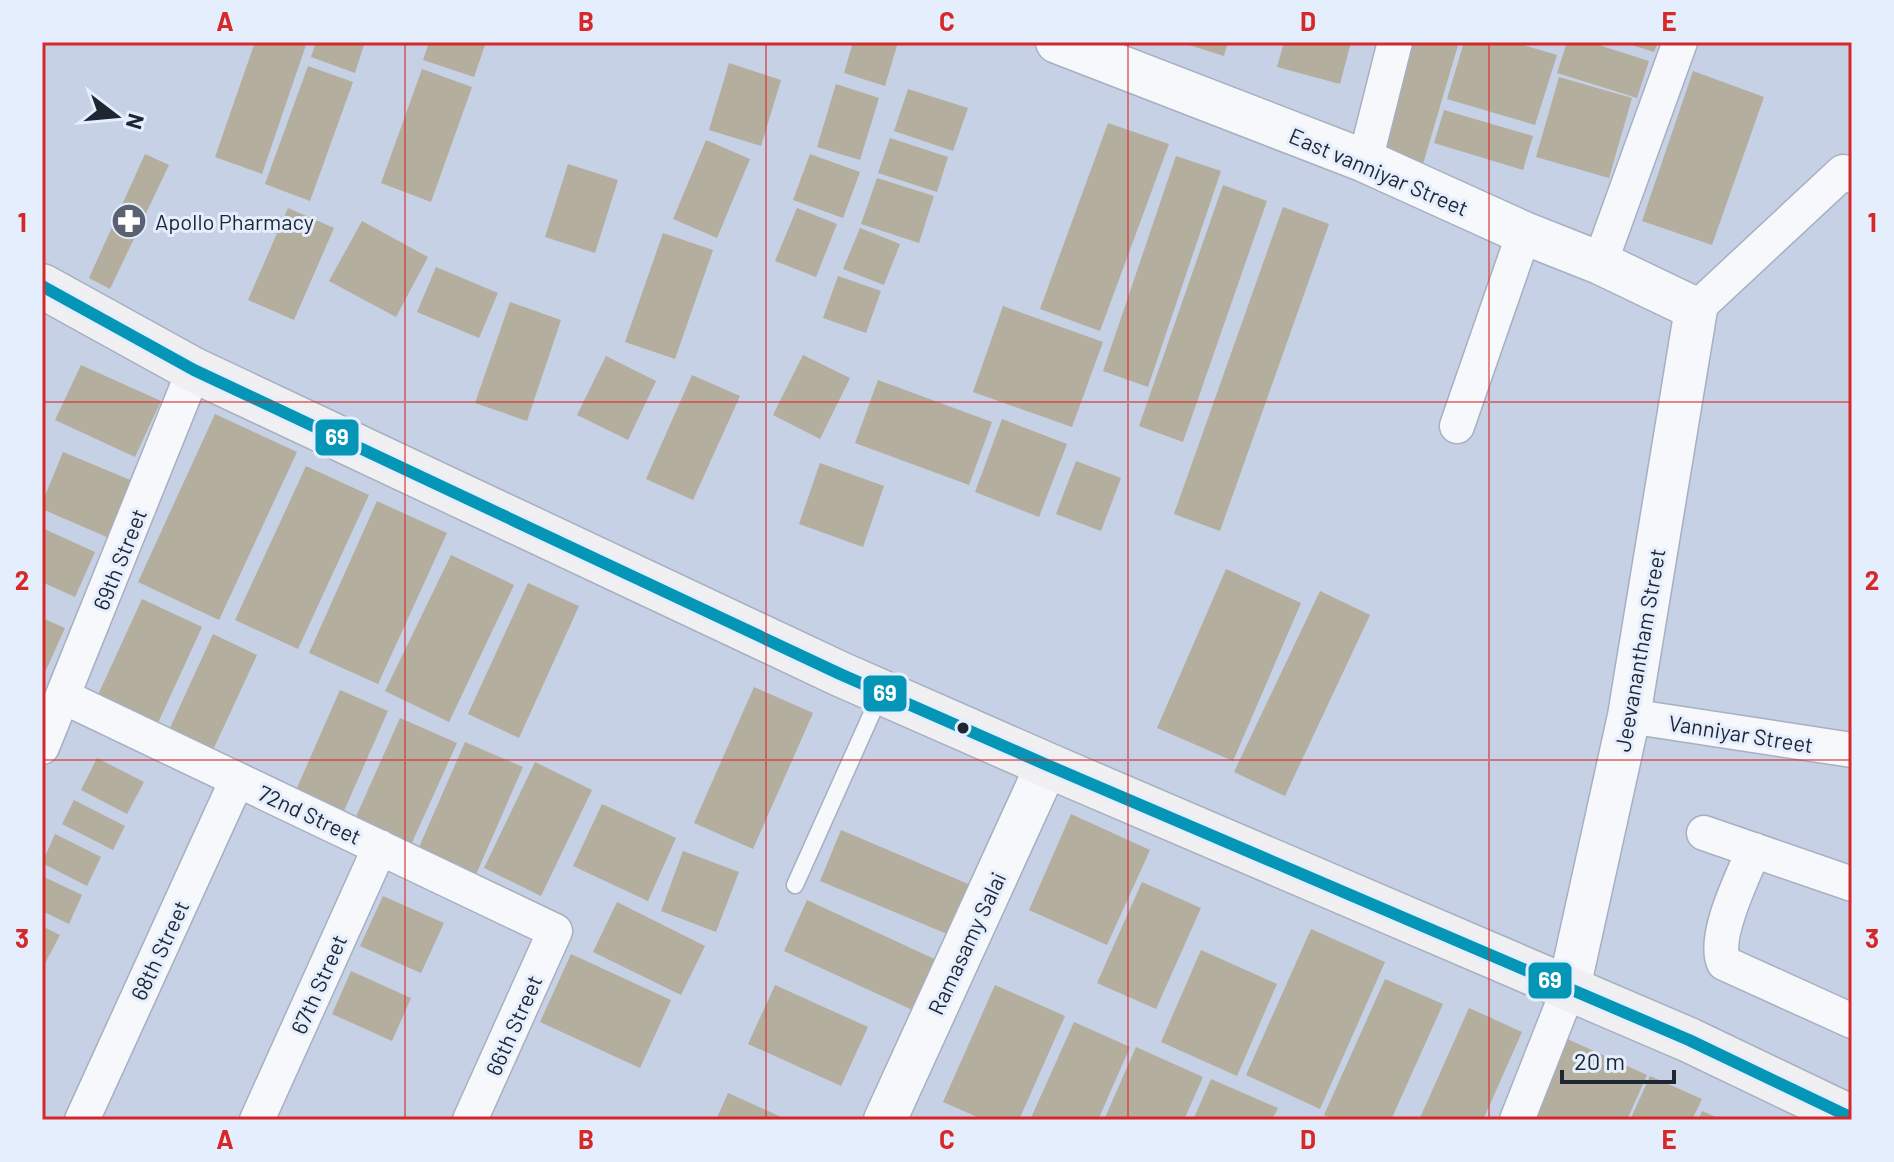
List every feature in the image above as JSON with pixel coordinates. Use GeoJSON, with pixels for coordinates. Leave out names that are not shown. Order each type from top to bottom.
{"type":"FeatureCollection","features":[{"type":"Feature","properties":{"kind":"main road"},"geometry":{"type":"LineString","coordinates":[[42,286],[194,370],[881,692],[1689,1040],[1852,1118]]}},
{"type":"Feature","properties":{"kind":"street","name":"East vanniyar Street"},"geometry":{"type":"LineString","coordinates":[[1057,42],[1365,161],[1524,233],[1600,263],[1696,309]]}},
{"type":"Feature","properties":{"kind":"street"},"geometry":{"type":"LineString","coordinates":[[1365,161],[1395,42]]}},
{"type":"Feature","properties":{"kind":"street"},"geometry":{"type":"LineString","coordinates":[[1600,263],[1680,42]]}},
{"type":"Feature","properties":{"kind":"street"},"geometry":{"type":"LineString","coordinates":[[1696,309],[1849,165]]}},
{"type":"Feature","properties":{"kind":"street"},"geometry":{"type":"LineString","coordinates":[[1457,426],[1524,233]]}},
{"type":"Feature","properties":{"kind":"street","name":"Jeevanantham Street"},"geometry":{"type":"LineString","coordinates":[[1569,988],[1629,716],[1696,309]]}},
{"type":"Feature","properties":{"kind":"street","name":"69th Street"},"geometry":{"type":"LineString","coordinates":[[42,747],[194,370]]}},
{"type":"Feature","properties":{"kind":"street","name":"72nd Street"},"geometry":{"type":"LineString","coordinates":[[64,697],[555,931]]}},
{"type":"Feature","properties":{"kind":"street","name":"Vanniyar Street"},"geometry":{"type":"LineString","coordinates":[[1629,716],[1852,750]]}},
{"type":"Feature","properties":{"kind":"street","name":"Ramasamy Salai"},"geometry":{"type":"LineString","coordinates":[[896,1116],[1047,765]]}},
{"type":"Feature","properties":{"kind":"street","name":"68th Street"},"geometry":{"type":"LineString","coordinates":[[82,1120],[237,780]]}},
{"type":"Feature","properties":{"kind":"street"},"geometry":{"type":"LineString","coordinates":[[1704,833],[1852,884]]}},
{"type":"Feature","properties":{"kind":"street","name":"67th Street"},"geometry":{"type":"LineString","coordinates":[[257,1120],[380,847]]}},
{"type":"Feature","properties":{"kind":"street"},"geometry":{"type":"LineString","coordinates":[[1754,850],[1722,935],[1720,953],[1724,963],[1852,1021]]}},
{"type":"Feature","properties":{"kind":"street","name":"66th Street"},"geometry":{"type":"LineString","coordinates":[[470,1120],[555,931]]}},
{"type":"Feature","properties":{"kind":"street"},"geometry":{"type":"LineString","coordinates":[[1517,1120],[1569,988]]}},
{"type":"Feature","properties":{"kind":"lane"},"geometry":{"type":"LineString","coordinates":[[795,885],[881,692]]}},
{"type":"Feature","properties":{"kind":"building"},"geometry":{"type":"Polygon","coordinates":[[[255,42],[307,42],[262,174],[215,157],[255,42]]]}},
{"type":"Feature","properties":{"kind":"building"},"geometry":{"type":"Polygon","coordinates":[[[316,42],[365,42],[355,73],[311,57],[316,42]]]}},
{"type":"Feature","properties":{"kind":"building"},"geometry":{"type":"Polygon","coordinates":[[[429,42],[486,42],[474,77],[423,60],[429,42]]]}},
{"type":"Feature","properties":{"kind":"building"},"geometry":{"type":"Polygon","coordinates":[[[853,42],[898,42],[885,86],[844,73],[853,42]]]}},
{"type":"Feature","properties":{"kind":"building"},"geometry":{"type":"Polygon","coordinates":[[[1179,42],[1228,42],[1224,56],[1179,42]]]}},
{"type":"Feature","properties":{"kind":"building"},"geometry":{"type":"Polygon","coordinates":[[[1284,42],[1351,42],[1340,84],[1277,67],[1284,42]]]}},
{"type":"Feature","properties":{"kind":"building"},"geometry":{"type":"Polygon","coordinates":[[[1405,42],[1459,42],[1423,164],[1373,150],[1405,42]]]}},
{"type":"Feature","properties":{"kind":"building"},"geometry":{"type":"Polygon","coordinates":[[[1464,42],[1513,42],[1557,55],[1535,125],[1447,99],[1464,42]]]}},
{"type":"Feature","properties":{"kind":"building"},"geometry":{"type":"Polygon","coordinates":[[[1567,42],[1589,42],[1649,61],[1637,98],[1557,73],[1567,42]]]}},
{"type":"Feature","properties":{"kind":"building"},"geometry":{"type":"Polygon","coordinates":[[[1622,42],[1658,42],[1654,52],[1622,42]]]}},
{"type":"Feature","properties":{"kind":"building"},"geometry":{"type":"Polygon","coordinates":[[[729,63],[781,80],[761,146],[709,130],[729,63]]]}},
{"type":"Feature","properties":{"kind":"building"},"geometry":{"type":"Polygon","coordinates":[[[308,66],[353,82],[310,201],[265,184],[308,66]]]}},
{"type":"Feature","properties":{"kind":"building"},"geometry":{"type":"Polygon","coordinates":[[[422,69],[472,87],[431,202],[381,183],[422,69]]]}},
{"type":"Feature","properties":{"kind":"building"},"geometry":{"type":"Polygon","coordinates":[[[1693,71],[1764,97],[1712,245],[1642,221],[1693,71]]]}},
{"type":"Feature","properties":{"kind":"building"},"geometry":{"type":"Polygon","coordinates":[[[1559,77],[1632,98],[1609,178],[1536,157],[1559,77]]]}},
{"type":"Feature","properties":{"kind":"building"},"geometry":{"type":"Polygon","coordinates":[[[836,84],[879,98],[860,160],[817,147],[836,84]]]}},
{"type":"Feature","properties":{"kind":"building"},"geometry":{"type":"Polygon","coordinates":[[[908,89],[968,108],[953,151],[894,131],[908,89]]]}},
{"type":"Feature","properties":{"kind":"building"},"geometry":{"type":"Polygon","coordinates":[[[1444,110],[1533,136],[1523,170],[1434,143],[1444,110]]]}},
{"type":"Feature","properties":{"kind":"building"},"geometry":{"type":"Polygon","coordinates":[[[1108,123],[1169,144],[1100,331],[1040,309],[1108,123]]]}},
{"type":"Feature","properties":{"kind":"building"},"geometry":{"type":"Polygon","coordinates":[[[890,138],[948,157],[937,192],[878,173],[890,138]]]}},
{"type":"Feature","properties":{"kind":"building"},"geometry":{"type":"Polygon","coordinates":[[[706,140],[750,159],[717,238],[673,219],[706,140]]]}},
{"type":"Feature","properties":{"kind":"building","name":"Apollo Pharmacy"},"geometry":{"type":"Polygon","coordinates":[[[145,154],[169,165],[110,289],[89,278],[145,154]]]}},
{"type":"Feature","properties":{"kind":"building"},"geometry":{"type":"Polygon","coordinates":[[[810,154],[860,172],[843,218],[793,200],[810,154]]]}},
{"type":"Feature","properties":{"kind":"building"},"geometry":{"type":"Polygon","coordinates":[[[1176,156],[1221,171],[1148,387],[1103,371],[1176,156]]]}},
{"type":"Feature","properties":{"kind":"building"},"geometry":{"type":"Polygon","coordinates":[[[568,164],[618,180],[595,253],[545,237],[568,164]]]}},
{"type":"Feature","properties":{"kind":"building"},"geometry":{"type":"Polygon","coordinates":[[[877,178],[934,196],[919,243],[861,224],[877,178]]]}},
{"type":"Feature","properties":{"kind":"building"},"geometry":{"type":"Polygon","coordinates":[[[1223,185],[1267,201],[1183,442],[1139,426],[1223,185]]]}},
{"type":"Feature","properties":{"kind":"building"},"geometry":{"type":"Polygon","coordinates":[[[1283,207],[1329,224],[1220,531],[1174,514],[1283,207]]]}},
{"type":"Feature","properties":{"kind":"building"},"geometry":{"type":"Polygon","coordinates":[[[288,208],[334,228],[294,320],[248,300],[288,208]]]}},
{"type":"Feature","properties":{"kind":"building"},"geometry":{"type":"Polygon","coordinates":[[[797,208],[837,224],[816,277],[775,261],[797,208]]]}},
{"type":"Feature","properties":{"kind":"building"},"geometry":{"type":"Polygon","coordinates":[[[362,221],[428,257],[396,317],[329,281],[362,221]]]}},
{"type":"Feature","properties":{"kind":"building"},"geometry":{"type":"Polygon","coordinates":[[[860,228],[900,244],[884,285],[843,269],[860,228]]]}},
{"type":"Feature","properties":{"kind":"building"},"geometry":{"type":"Polygon","coordinates":[[[663,233],[713,250],[675,359],[625,342],[663,233]]]}},
{"type":"Feature","properties":{"kind":"building"},"geometry":{"type":"Polygon","coordinates":[[[436,267],[498,293],[479,338],[417,312],[436,267]]]}},
{"type":"Feature","properties":{"kind":"building"},"geometry":{"type":"Polygon","coordinates":[[[838,276],[881,291],[866,333],[823,318],[838,276]]]}},
{"type":"Feature","properties":{"kind":"building"},"geometry":{"type":"Polygon","coordinates":[[[510,302],[561,320],[527,421],[475,403],[510,302]]]}},
{"type":"Feature","properties":{"kind":"building"},"geometry":{"type":"Polygon","coordinates":[[[1003,306],[1103,342],[1072,427],[973,392],[1003,306]]]}},
{"type":"Feature","properties":{"kind":"building"},"geometry":{"type":"Polygon","coordinates":[[[803,355],[850,378],[820,439],[773,415],[803,355]]]}},
{"type":"Feature","properties":{"kind":"building"},"geometry":{"type":"Polygon","coordinates":[[[606,356],[656,381],[628,440],[577,415],[606,356]]]}},
{"type":"Feature","properties":{"kind":"building"},"geometry":{"type":"Polygon","coordinates":[[[81,365],[161,401],[135,457],[55,420],[81,365]]]}},
{"type":"Feature","properties":{"kind":"building"},"geometry":{"type":"Polygon","coordinates":[[[692,375],[740,396],[693,500],[646,479],[692,375]]]}},
{"type":"Feature","properties":{"kind":"building"},"geometry":{"type":"Polygon","coordinates":[[[878,380],[992,422],[969,485],[855,443],[878,380]]]}},
{"type":"Feature","properties":{"kind":"building"},"geometry":{"type":"Polygon","coordinates":[[[215,414],[297,452],[219,620],[138,582],[215,414]]]}},
{"type":"Feature","properties":{"kind":"building"},"geometry":{"type":"Polygon","coordinates":[[[1002,419],[1067,444],[1039,517],[975,492],[1002,419]]]}},
{"type":"Feature","properties":{"kind":"building"},"geometry":{"type":"Polygon","coordinates":[[[63,452],[133,481],[109,538],[42,509],[63,452]]]}},
{"type":"Feature","properties":{"kind":"building"},"geometry":{"type":"Polygon","coordinates":[[[1076,461],[1121,478],[1101,531],[1056,514],[1076,461]]]}},
{"type":"Feature","properties":{"kind":"building"},"geometry":{"type":"Polygon","coordinates":[[[820,463],[884,486],[863,547],[799,524],[820,463]]]}},
{"type":"Feature","properties":{"kind":"building"},"geometry":{"type":"Polygon","coordinates":[[[306,466],[369,495],[298,649],[235,620],[306,466]]]}},
{"type":"Feature","properties":{"kind":"building"},"geometry":{"type":"Polygon","coordinates":[[[377,501],[447,533],[378,684],[309,653],[377,501]]]}},
{"type":"Feature","properties":{"kind":"building"},"geometry":{"type":"Polygon","coordinates":[[[42,528],[95,552],[75,597],[42,582],[42,528]]]}},
{"type":"Feature","properties":{"kind":"building"},"geometry":{"type":"Polygon","coordinates":[[[451,555],[514,585],[449,722],[385,691],[451,555]]]}},
{"type":"Feature","properties":{"kind":"building"},"geometry":{"type":"Polygon","coordinates":[[[1226,569],[1301,603],[1233,761],[1157,728],[1226,569]]]}},
{"type":"Feature","properties":{"kind":"building"},"geometry":{"type":"Polygon","coordinates":[[[528,583],[579,606],[519,738],[468,714],[528,583]]]}},
{"type":"Feature","properties":{"kind":"building"},"geometry":{"type":"Polygon","coordinates":[[[1320,591],[1370,615],[1285,796],[1234,772],[1320,591]]]}},
{"type":"Feature","properties":{"kind":"building"},"geometry":{"type":"Polygon","coordinates":[[[142,599],[202,627],[157,725],[97,697],[142,599]]]}},
{"type":"Feature","properties":{"kind":"building"},"geometry":{"type":"Polygon","coordinates":[[[42,618],[65,628],[42,679],[42,618]]]}},
{"type":"Feature","properties":{"kind":"building"},"geometry":{"type":"Polygon","coordinates":[[[213,634],[257,655],[213,750],[169,730],[213,634]]]}},
{"type":"Feature","properties":{"kind":"building"},"geometry":{"type":"Polygon","coordinates":[[[754,687],[813,713],[753,849],[694,823],[754,687]]]}},
{"type":"Feature","properties":{"kind":"building"},"geometry":{"type":"Polygon","coordinates":[[[340,690],[388,711],[344,811],[296,790],[340,690]]]}},
{"type":"Feature","properties":{"kind":"building"},"geometry":{"type":"Polygon","coordinates":[[[400,718],[457,743],[411,845],[355,819],[400,718]]]}},
{"type":"Feature","properties":{"kind":"building"},"geometry":{"type":"Polygon","coordinates":[[[465,742],[523,767],[474,879],[416,854],[465,742]]]}},
{"type":"Feature","properties":{"kind":"building"},"geometry":{"type":"Polygon","coordinates":[[[97,758],[144,782],[127,814],[81,790],[97,758]]]}},
{"type":"Feature","properties":{"kind":"building"},"geometry":{"type":"Polygon","coordinates":[[[535,762],[592,790],[541,896],[484,868],[535,762]]]}},
{"type":"Feature","properties":{"kind":"building"},"geometry":{"type":"Polygon","coordinates":[[[74,800],[125,826],[113,850],[62,824],[74,800]]]}},
{"type":"Feature","properties":{"kind":"building"},"geometry":{"type":"Polygon","coordinates":[[[602,804],[676,838],[648,901],[573,866],[602,804]]]}},
{"type":"Feature","properties":{"kind":"building"},"geometry":{"type":"Polygon","coordinates":[[[1071,814],[1150,850],[1107,945],[1029,910],[1071,814]]]}},
{"type":"Feature","properties":{"kind":"building"},"geometry":{"type":"Polygon","coordinates":[[[841,830],[973,886],[952,936],[820,881],[841,830]]]}},
{"type":"Feature","properties":{"kind":"building"},"geometry":{"type":"Polygon","coordinates":[[[55,834],[101,857],[87,886],[42,863],[55,834]]]}},
{"type":"Feature","properties":{"kind":"building"},"geometry":{"type":"Polygon","coordinates":[[[683,851],[739,872],[716,932],[661,911],[683,851]]]}},
{"type":"Feature","properties":{"kind":"building"},"geometry":{"type":"Polygon","coordinates":[[[42,876],[82,895],[69,924],[42,911],[42,876]]]}},
{"type":"Feature","properties":{"kind":"building"},"geometry":{"type":"Polygon","coordinates":[[[1142,882],[1201,908],[1156,1009],[1097,983],[1142,882]]]}},
{"type":"Feature","properties":{"kind":"building"},"geometry":{"type":"Polygon","coordinates":[[[383,896],[444,923],[421,973],[360,946],[383,896]]]}},
{"type":"Feature","properties":{"kind":"building"},"geometry":{"type":"Polygon","coordinates":[[[807,900],[943,963],[919,1013],[784,951],[807,900]]]}},
{"type":"Feature","properties":{"kind":"building"},"geometry":{"type":"Polygon","coordinates":[[[617,902],[705,946],[681,995],[593,952],[617,902]]]}},
{"type":"Feature","properties":{"kind":"building"},"geometry":{"type":"Polygon","coordinates":[[[42,926],[60,935],[42,969],[42,926]]]}},
{"type":"Feature","properties":{"kind":"building"},"geometry":{"type":"Polygon","coordinates":[[[1311,929],[1385,962],[1320,1109],[1246,1075],[1311,929]]]}},
{"type":"Feature","properties":{"kind":"building"},"geometry":{"type":"Polygon","coordinates":[[[1201,950],[1277,984],[1237,1076],[1161,1042],[1201,950]]]}},
{"type":"Feature","properties":{"kind":"building"},"geometry":{"type":"Polygon","coordinates":[[[571,954],[671,1000],[640,1068],[540,1022],[571,954]]]}},
{"type":"Feature","properties":{"kind":"building"},"geometry":{"type":"Polygon","coordinates":[[[351,971],[411,998],[392,1041],[332,1014],[351,971]]]}},
{"type":"Feature","properties":{"kind":"building"},"geometry":{"type":"Polygon","coordinates":[[[1385,979],[1443,1004],[1391,1120],[1336,1120],[1324,1115],[1385,979]]]}},
{"type":"Feature","properties":{"kind":"building"},"geometry":{"type":"Polygon","coordinates":[[[775,985],[868,1027],[841,1086],[748,1044],[775,985]]]}},
{"type":"Feature","properties":{"kind":"building"},"geometry":{"type":"Polygon","coordinates":[[[995,985],[1065,1016],[1019,1120],[984,1120],[943,1102],[995,985]]]}},
{"type":"Feature","properties":{"kind":"building"},"geometry":{"type":"Polygon","coordinates":[[[1469,1008],[1522,1032],[1483,1120],[1419,1120],[1469,1008]]]}},
{"type":"Feature","properties":{"kind":"building"},"geometry":{"type":"Polygon","coordinates":[[[1074,1022],[1130,1047],[1098,1120],[1030,1120],[1074,1022]]]}},
{"type":"Feature","properties":{"kind":"building"},"geometry":{"type":"Polygon","coordinates":[[[1563,1037],[1647,1075],[1627,1120],[1526,1120],[1563,1037]]]}},
{"type":"Feature","properties":{"kind":"building"},"geometry":{"type":"Polygon","coordinates":[[[1136,1047],[1203,1077],[1184,1120],[1104,1120],[1136,1047]]]}},
{"type":"Feature","properties":{"kind":"building"},"geometry":{"type":"Polygon","coordinates":[[[1650,1076],[1702,1099],[1692,1120],[1630,1120],[1650,1076]]]}},
{"type":"Feature","properties":{"kind":"building"},"geometry":{"type":"Polygon","coordinates":[[[1211,1079],[1278,1108],[1272,1120],[1193,1120],[1211,1079]]]}},
{"type":"Feature","properties":{"kind":"building"},"geometry":{"type":"Polygon","coordinates":[[[728,1093],[788,1120],[716,1120],[728,1093]]]}},
{"type":"Feature","properties":{"kind":"building"},"geometry":{"type":"Polygon","coordinates":[[[1702,1111],[1723,1120],[1698,1120],[1702,1111]]]}},
{"type":"Feature","properties":{"kind":"transit line","name":"69"},"geometry":{"type":"LineString","coordinates":[[42,286],[194,370],[840,674],[1689,1040],[1852,1118]]}},
{"type":"Feature","properties":{"kind":"place","name":"Apollo Pharmacy"},"geometry":{"type":"Point","coordinates":[129,221]}}]}
